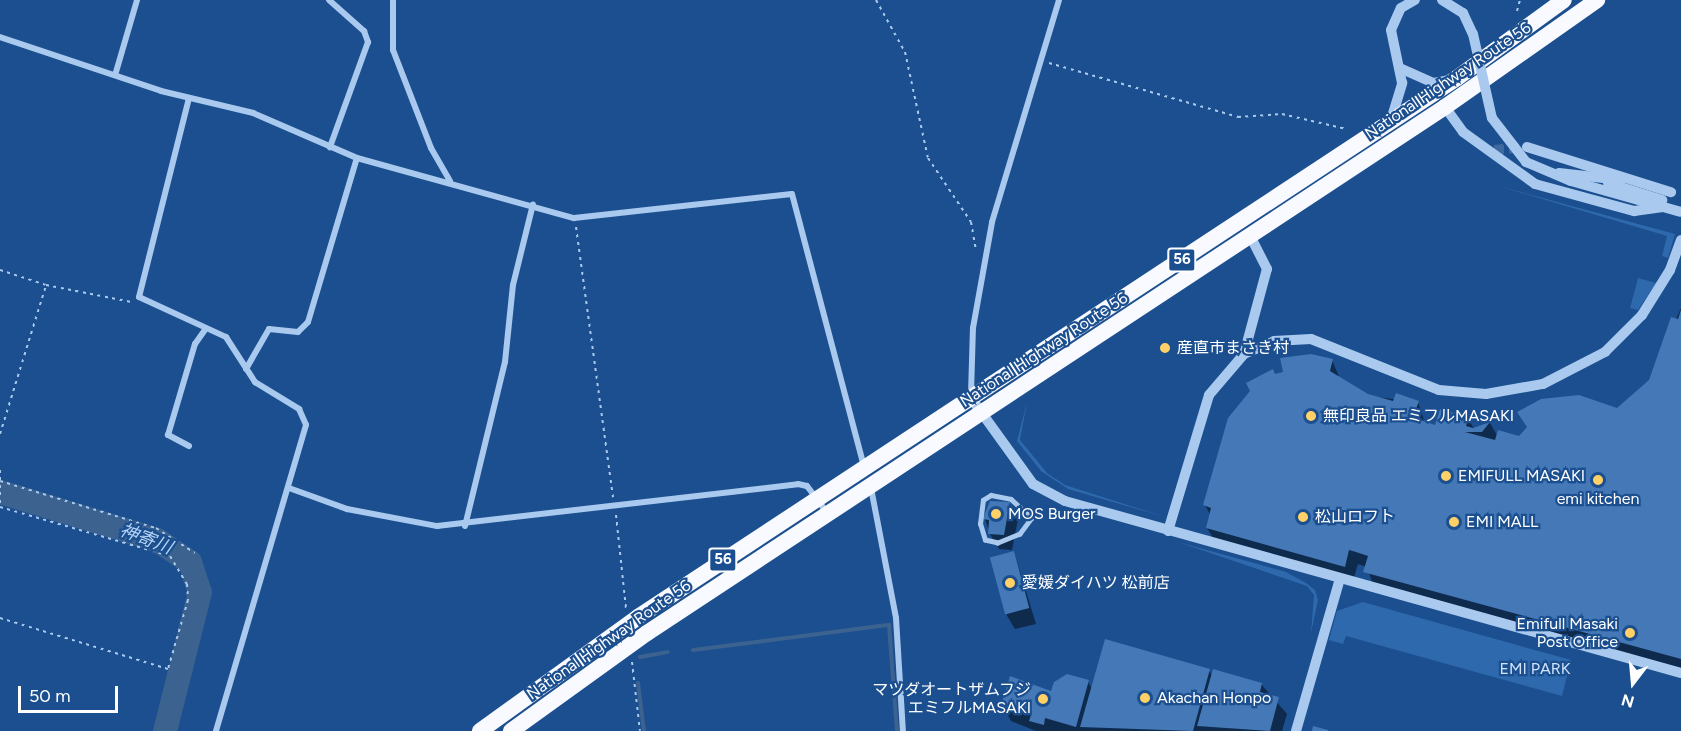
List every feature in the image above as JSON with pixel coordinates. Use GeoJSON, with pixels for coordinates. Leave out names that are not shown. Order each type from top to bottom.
{"type":"FeatureCollection","features":[{"type":"Feature","properties":{"kind":"highway","name":"National Highway Route 56"},"geometry":{"type":"LineString","coordinates":[[480,731],[628,625],[864,467],[1457,78],[1564,0]]}},
{"type":"Feature","properties":{"kind":"highway","name":"National Highway Route 56"},"geometry":{"type":"LineString","coordinates":[[511,731],[630,644],[1445,107],[1597,0]]}},
{"type":"Feature","properties":{"kind":"street"},"geometry":{"type":"LineString","coordinates":[[116,72],[137,0]]}},
{"type":"Feature","properties":{"kind":"street"},"geometry":{"type":"LineString","coordinates":[[329,0],[364,31],[368,42],[330,147]]}},
{"type":"Feature","properties":{"kind":"street"},"geometry":{"type":"LineString","coordinates":[[393,0],[393,50],[431,148],[450,181]]}},
{"type":"Feature","properties":{"kind":"street"},"geometry":{"type":"LineString","coordinates":[[1059,0],[1039,60],[980,275],[971,398],[1033,484],[1080,506],[1681,673]]}},
{"type":"Feature","properties":{"kind":"street"},"geometry":{"type":"LineString","coordinates":[[1390,120],[1402,69],[1390,30],[1401,8],[1415,0]]}},
{"type":"Feature","properties":{"kind":"street"},"geometry":{"type":"LineString","coordinates":[[1442,0],[1463,13],[1473,34],[1492,118],[1514,152],[1556,173],[1681,212]]}},
{"type":"Feature","properties":{"kind":"street"},"geometry":{"type":"LineString","coordinates":[[0,38],[116,72],[189,98],[253,113],[357,158],[433,181],[450,181],[575,218],[792,194],[870,485],[896,618],[903,731]]}},
{"type":"Feature","properties":{"kind":"street"},"geometry":{"type":"LineString","coordinates":[[1402,69],[1434,83],[1457,78]]}},
{"type":"Feature","properties":{"kind":"street"},"geometry":{"type":"LineString","coordinates":[[189,98],[139,297],[226,338],[246,369],[264,391],[305,416],[289,488],[216,731]]}},
{"type":"Feature","properties":{"kind":"street"},"geometry":{"type":"LineString","coordinates":[[1445,107],[1488,149],[1535,184],[1634,211],[1663,207]]}},
{"type":"Feature","properties":{"kind":"street"},"geometry":{"type":"LineString","coordinates":[[1527,147],[1676,193]]}},
{"type":"Feature","properties":{"kind":"street"},"geometry":{"type":"LineString","coordinates":[[246,369],[268,329],[298,332],[308,322],[357,158]]}},
{"type":"Feature","properties":{"kind":"street"},"geometry":{"type":"LineString","coordinates":[[1556,173],[1676,193]]}},
{"type":"Feature","properties":{"kind":"street"},"geometry":{"type":"LineString","coordinates":[[1588,177],[1681,206]]}},
{"type":"Feature","properties":{"kind":"street"},"geometry":{"type":"LineString","coordinates":[[465,526],[505,362],[513,285],[533,204]]}},
{"type":"Feature","properties":{"kind":"street"},"geometry":{"type":"LineString","coordinates":[[1168,531],[1209,395],[1244,354],[1267,268],[1250,236]]}},
{"type":"Feature","properties":{"kind":"street"},"geometry":{"type":"LineString","coordinates":[[1244,354],[1274,341],[1311,339],[1439,390],[1486,394],[1543,384],[1592,361],[1642,315],[1671,270],[1681,240]]}},
{"type":"Feature","properties":{"kind":"street"},"geometry":{"type":"LineString","coordinates":[[189,446],[168,435],[195,344],[206,328]]}},
{"type":"Feature","properties":{"kind":"street"},"geometry":{"type":"LineString","coordinates":[[289,488],[347,509],[436,526],[465,526],[798,484],[818,498],[828,513]]}},
{"type":"Feature","properties":{"kind":"street"},"geometry":{"type":"LineString","coordinates":[[1296,731],[1340,579]]}},
{"type":"Feature","properties":{"kind":"lane"},"geometry":{"type":"LineString","coordinates":[[991,495],[1011,499],[1032,518],[1020,534],[991,542],[980,524],[983,500],[991,495]]}},
{"type":"Feature","properties":{"kind":"path"},"geometry":{"type":"LineString","coordinates":[[876,0],[905,52],[928,158],[971,222],[980,275]]}},
{"type":"Feature","properties":{"kind":"path"},"geometry":{"type":"LineString","coordinates":[[1517,11],[1520,0]]}},
{"type":"Feature","properties":{"kind":"path"},"geometry":{"type":"LineString","coordinates":[[1039,60],[1238,117],[1282,114],[1346,129]]}},
{"type":"Feature","properties":{"kind":"path"},"geometry":{"type":"LineString","coordinates":[[575,218],[615,507],[628,625]]}},
{"type":"Feature","properties":{"kind":"path"},"geometry":{"type":"LineString","coordinates":[[0,270],[46,285],[128,304],[139,297]]}},
{"type":"Feature","properties":{"kind":"path"},"geometry":{"type":"LineString","coordinates":[[0,434],[46,285]]}},
{"type":"Feature","properties":{"kind":"path"},"geometry":{"type":"LineString","coordinates":[[0,470],[0,506],[170,556],[187,584],[188,600],[168,669],[0,618]]}},
{"type":"Feature","properties":{"kind":"path"},"geometry":{"type":"LineString","coordinates":[[0,482],[156,528],[195,553]]}},
{"type":"Feature","properties":{"kind":"path"},"geometry":{"type":"LineString","coordinates":[[630,644],[640,731]]}},
{"type":"Feature","properties":{"kind":"green space"},"geometry":{"type":"Polygon","coordinates":[[[1495,185],[1675,234],[1668,258],[1662,256],[1667,236],[1495,185]]]}},
{"type":"Feature","properties":{"kind":"green space"},"geometry":{"type":"Polygon","coordinates":[[[1638,278],[1656,283],[1638,310],[1630,308],[1638,278]]]}},
{"type":"Feature","properties":{"kind":"green space"},"geometry":{"type":"Polygon","coordinates":[[[1027,402],[1020,440],[1047,473],[1065,485],[1165,517],[1068,489],[1041,471],[1017,441],[1027,402]]]}},
{"type":"Feature","properties":{"kind":"green space"},"geometry":{"type":"Polygon","coordinates":[[[1178,542],[1286,572],[1306,583],[1315,590],[1318,600],[1311,633],[1314,595],[1307,586],[1178,542]]]}},
{"type":"Feature","properties":{"kind":"green space","name":"EMI PARK"},"geometry":{"type":"Polygon","coordinates":[[[1363,602],[1571,660],[1562,696],[1346,636],[1343,644],[1329,640],[1337,611],[1363,602]]]}},
{"type":"Feature","properties":{"kind":"building","name":"EMIFULL MASAKI"},"geometry":{"type":"Polygon","coordinates":[[[1681,310],[1681,659],[1363,572],[1368,556],[1349,550],[1345,567],[1206,528],[1211,508],[1203,505],[1228,418],[1250,391],[1246,383],[1273,369],[1275,374],[1283,372],[1280,358],[1311,354],[1333,359],[1330,371],[1368,394],[1393,401],[1396,393],[1419,401],[1413,417],[1435,425],[1440,409],[1469,417],[1466,426],[1473,428],[1490,422],[1482,432],[1465,432],[1495,440],[1498,430],[1519,436],[1527,427],[1517,412],[1541,399],[1579,395],[1617,408],[1649,380],[1671,317],[1678,319],[1681,310]]]}},
{"type":"Feature","properties":{"kind":"building","name":"MOS Burger"},"geometry":{"type":"Polygon","coordinates":[[[990,501],[1010,502],[1004,535],[988,534],[989,520],[983,519],[990,501]]]}},
{"type":"Feature","properties":{"kind":"building","name":"愛媛ダイハツ 松前店"},"geometry":{"type":"Polygon","coordinates":[[[1014,551],[1029,608],[1005,614],[990,557],[1014,551]]]}},
{"type":"Feature","properties":{"kind":"building","name":"Akachan Honpo"},"geometry":{"type":"Polygon","coordinates":[[[1105,639],[1210,669],[1193,731],[1080,727],[1105,639]]]}},
{"type":"Feature","properties":{"kind":"building"},"geometry":{"type":"Polygon","coordinates":[[[1213,669],[1262,683],[1260,692],[1279,697],[1270,731],[1197,726],[1213,669]]]}},
{"type":"Feature","properties":{"kind":"building","name":"マツダオートザムフジ エミフルMASAKI"},"geometry":{"type":"Polygon","coordinates":[[[1067,674],[1089,680],[1076,727],[1045,718],[1044,725],[1029,721],[1031,715],[1001,706],[1010,676],[1051,691],[1054,682],[1067,674]]]}},
{"type":"Feature","properties":{"kind":"building"},"geometry":{"type":"Polygon","coordinates":[[[1313,726],[1328,730],[1328,731],[1312,731],[1313,726]]]}},
{"type":"Feature","properties":{"kind":"waterway","name":"神寄川"},"geometry":{"type":"LineString","coordinates":[[0,492],[157,540],[190,562],[200,592],[165,731]]}},
{"type":"Feature","properties":{"kind":"waterway"},"geometry":{"type":"LineString","coordinates":[[693,650],[889,625],[897,731]]}},
{"type":"Feature","properties":{"kind":"waterway"},"geometry":{"type":"LineString","coordinates":[[640,657],[668,652]]}},
{"type":"Feature","properties":{"kind":"waterway"},"geometry":{"type":"LineString","coordinates":[[638,683],[644,731]]}},
{"type":"Feature","properties":{"kind":"tunnel"},"geometry":{"type":"LineString","coordinates":[[1494,150],[1523,147]]}},
{"type":"Feature","properties":{"kind":"place","name":"産直市まさき村"},"geometry":{"type":"Point","coordinates":[1165,348]}},
{"type":"Feature","properties":{"kind":"place","name":"無印良品 エミフルMASAKI"},"geometry":{"type":"Point","coordinates":[1311,416]}},
{"type":"Feature","properties":{"kind":"place","name":"EMIFULL MASAKI"},"geometry":{"type":"Point","coordinates":[1446,476]}},
{"type":"Feature","properties":{"kind":"place","name":"emi kitchen"},"geometry":{"type":"Point","coordinates":[1598,480]}},
{"type":"Feature","properties":{"kind":"place","name":"MOS Burger"},"geometry":{"type":"Point","coordinates":[996,514]}},
{"type":"Feature","properties":{"kind":"place","name":"松山ロフト"},"geometry":{"type":"Point","coordinates":[1303,517]}},
{"type":"Feature","properties":{"kind":"place","name":"EMI MALL"},"geometry":{"type":"Point","coordinates":[1454,522]}},
{"type":"Feature","properties":{"kind":"place","name":"愛媛ダイハツ 松前店"},"geometry":{"type":"Point","coordinates":[1010,583]}},
{"type":"Feature","properties":{"kind":"place","name":"Emifull Masaki Post Office"},"geometry":{"type":"Point","coordinates":[1630,633]}},
{"type":"Feature","properties":{"kind":"place","name":"Akachan Honpo"},"geometry":{"type":"Point","coordinates":[1145,698]}},
{"type":"Feature","properties":{"kind":"place","name":"マツダオートザムフジ エミフルMASAKI"},"geometry":{"type":"Point","coordinates":[1043,699]}}]}
